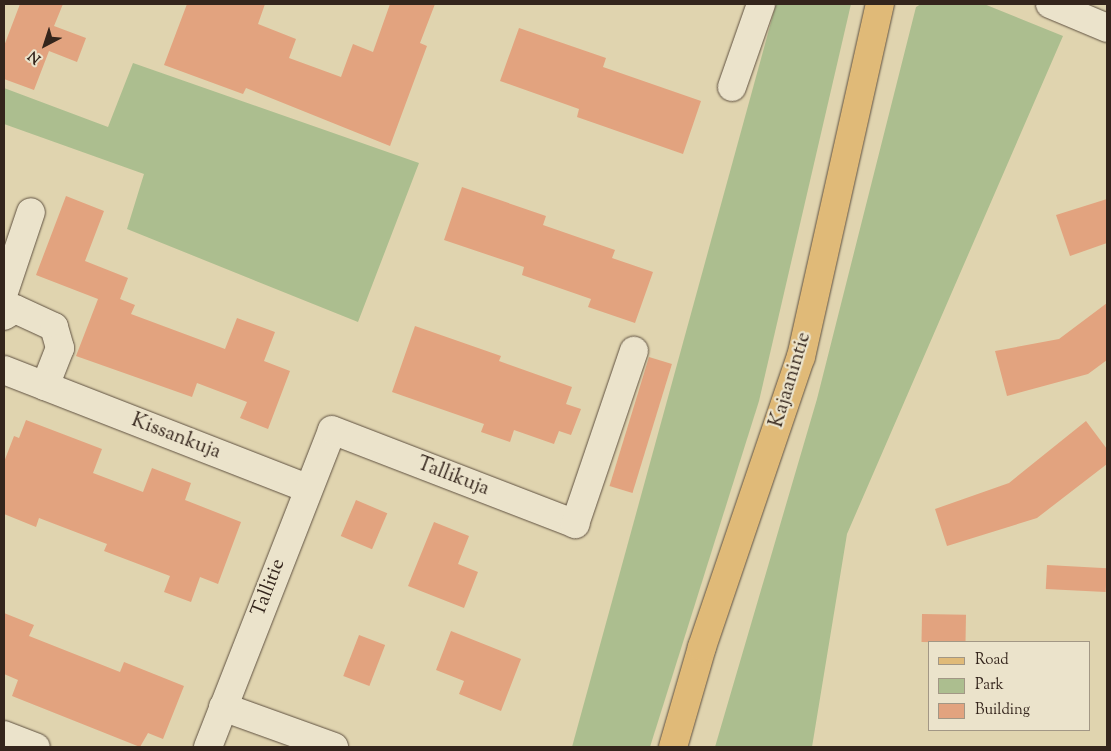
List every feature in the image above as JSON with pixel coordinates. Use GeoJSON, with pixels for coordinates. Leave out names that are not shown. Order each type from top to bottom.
{"type":"FeatureCollection","features":[{"type":"Feature","properties":{"kind":"main road","name":"Kajaanintie"},"geometry":{"type":"LineString","coordinates":[[672,747],[702,647],[801,357],[880,4]]}},
{"type":"Feature","properties":{"kind":"street"},"geometry":{"type":"LineString","coordinates":[[732,87],[762,4]]}},
{"type":"Feature","properties":{"kind":"street"},"geometry":{"type":"LineString","coordinates":[[1050,4],[1107,28]]}},
{"type":"Feature","properties":{"kind":"street"},"geometry":{"type":"LineString","coordinates":[[4,292],[31,212]]}},
{"type":"Feature","properties":{"kind":"street"},"geometry":{"type":"LineString","coordinates":[[4,316],[15,309],[54,327],[60,348],[45,386]]}},
{"type":"Feature","properties":{"kind":"street","name":"Tallikuja"},"geometry":{"type":"LineString","coordinates":[[332,430],[575,524],[634,351]]}},
{"type":"Feature","properties":{"kind":"street","name":"Kissankuja"},"geometry":{"type":"LineString","coordinates":[[4,370],[307,488]]}},
{"type":"Feature","properties":{"kind":"street","name":"Tallitie"},"geometry":{"type":"LineString","coordinates":[[208,747],[307,488],[332,430]]}},
{"type":"Feature","properties":{"kind":"street"},"geometry":{"type":"LineString","coordinates":[[224,707],[334,747]]}},
{"type":"Feature","properties":{"kind":"street"},"geometry":{"type":"LineString","coordinates":[[4,735],[36,747]]}},
{"type":"Feature","properties":{"kind":"green space"},"geometry":{"type":"Polygon","coordinates":[[[776,4],[851,4],[759,401],[650,747],[572,747],[776,4]]]}},
{"type":"Feature","properties":{"kind":"green space"},"geometry":{"type":"Polygon","coordinates":[[[921,4],[984,4],[1063,36],[847,534],[812,747],[715,747],[817,399],[916,7],[921,4]]]}},
{"type":"Feature","properties":{"kind":"green space"},"geometry":{"type":"Polygon","coordinates":[[[133,63],[419,163],[358,322],[127,229],[144,174],[4,124],[4,88],[108,127],[133,63]]]}},
{"type":"Feature","properties":{"kind":"building"},"geometry":{"type":"Polygon","coordinates":[[[20,4],[63,4],[54,26],[86,38],[77,62],[49,51],[34,90],[4,79],[4,46],[20,4]]]}},
{"type":"Feature","properties":{"kind":"building"},"geometry":{"type":"Polygon","coordinates":[[[187,4],[265,4],[258,24],[296,39],[289,58],[341,77],[353,44],[373,52],[390,4],[435,4],[420,43],[427,46],[390,146],[246,88],[243,94],[164,65],[187,4]]]}},
{"type":"Feature","properties":{"kind":"building"},"geometry":{"type":"Polygon","coordinates":[[[519,28],[606,58],[603,67],[701,101],[683,154],[577,117],[579,109],[500,81],[519,28]]]}},
{"type":"Feature","properties":{"kind":"building"},"geometry":{"type":"Polygon","coordinates":[[[462,187],[546,216],[543,225],[615,250],[612,258],[653,272],[635,323],[588,307],[591,299],[522,275],[524,267],[444,240],[462,187]]]}},
{"type":"Feature","properties":{"kind":"building"},"geometry":{"type":"Polygon","coordinates":[[[66,196],[104,211],[85,261],[128,278],[120,299],[135,305],[131,314],[225,349],[237,318],[275,332],[264,361],[290,371],[268,429],[240,418],[247,402],[197,383],[192,397],[76,356],[98,299],[36,275],[66,196]]]}},
{"type":"Feature","properties":{"kind":"building"},"geometry":{"type":"Polygon","coordinates":[[[1107,199],[1107,243],[1070,256],[1056,215],[1107,199]]]}},
{"type":"Feature","properties":{"kind":"building"},"geometry":{"type":"Polygon","coordinates":[[[1107,303],[1107,360],[1088,374],[1007,396],[995,351],[1059,339],[1107,303]]]}},
{"type":"Feature","properties":{"kind":"building"},"geometry":{"type":"Polygon","coordinates":[[[415,326],[501,356],[499,361],[572,387],[566,404],[581,409],[571,435],[559,431],[554,444],[514,430],[510,442],[481,432],[484,424],[392,392],[415,326]]]}},
{"type":"Feature","properties":{"kind":"building"},"geometry":{"type":"Polygon","coordinates":[[[649,357],[672,364],[632,493],[610,486],[649,357]]]}},
{"type":"Feature","properties":{"kind":"building"},"geometry":{"type":"Polygon","coordinates":[[[26,420],[102,449],[93,473],[143,492],[152,468],[191,483],[185,500],[241,522],[218,584],[200,577],[191,602],[164,592],[170,576],[104,551],[107,544],[39,518],[36,527],[4,514],[4,462],[14,436],[19,438],[26,420]]]}},
{"type":"Feature","properties":{"kind":"building"},"geometry":{"type":"Polygon","coordinates":[[[1086,421],[1107,449],[1107,464],[1037,518],[947,546],[935,509],[1009,483],[1086,421]]]}},
{"type":"Feature","properties":{"kind":"building"},"geometry":{"type":"Polygon","coordinates":[[[356,500],[387,513],[372,549],[341,536],[356,500]]]}},
{"type":"Feature","properties":{"kind":"building"},"geometry":{"type":"Polygon","coordinates":[[[434,522],[469,536],[458,564],[478,572],[464,608],[408,586],[434,522]]]}},
{"type":"Feature","properties":{"kind":"building"},"geometry":{"type":"Polygon","coordinates":[[[1047,565],[1107,568],[1106,592],[1046,589],[1047,565]]]}},
{"type":"Feature","properties":{"kind":"building"},"geometry":{"type":"Polygon","coordinates":[[[4,613],[34,625],[29,636],[120,672],[124,662],[184,686],[163,739],[148,733],[140,747],[12,696],[18,680],[4,674],[4,613]]]}},
{"type":"Feature","properties":{"kind":"building"},"geometry":{"type":"Polygon","coordinates":[[[922,614],[966,615],[966,641],[922,642],[922,614]]]}},
{"type":"Feature","properties":{"kind":"building"},"geometry":{"type":"Polygon","coordinates":[[[451,631],[521,659],[501,711],[459,694],[464,681],[436,670],[451,631]]]}},
{"type":"Feature","properties":{"kind":"building"},"geometry":{"type":"Polygon","coordinates":[[[359,635],[385,645],[369,686],[343,676],[359,635]]]}}]}
